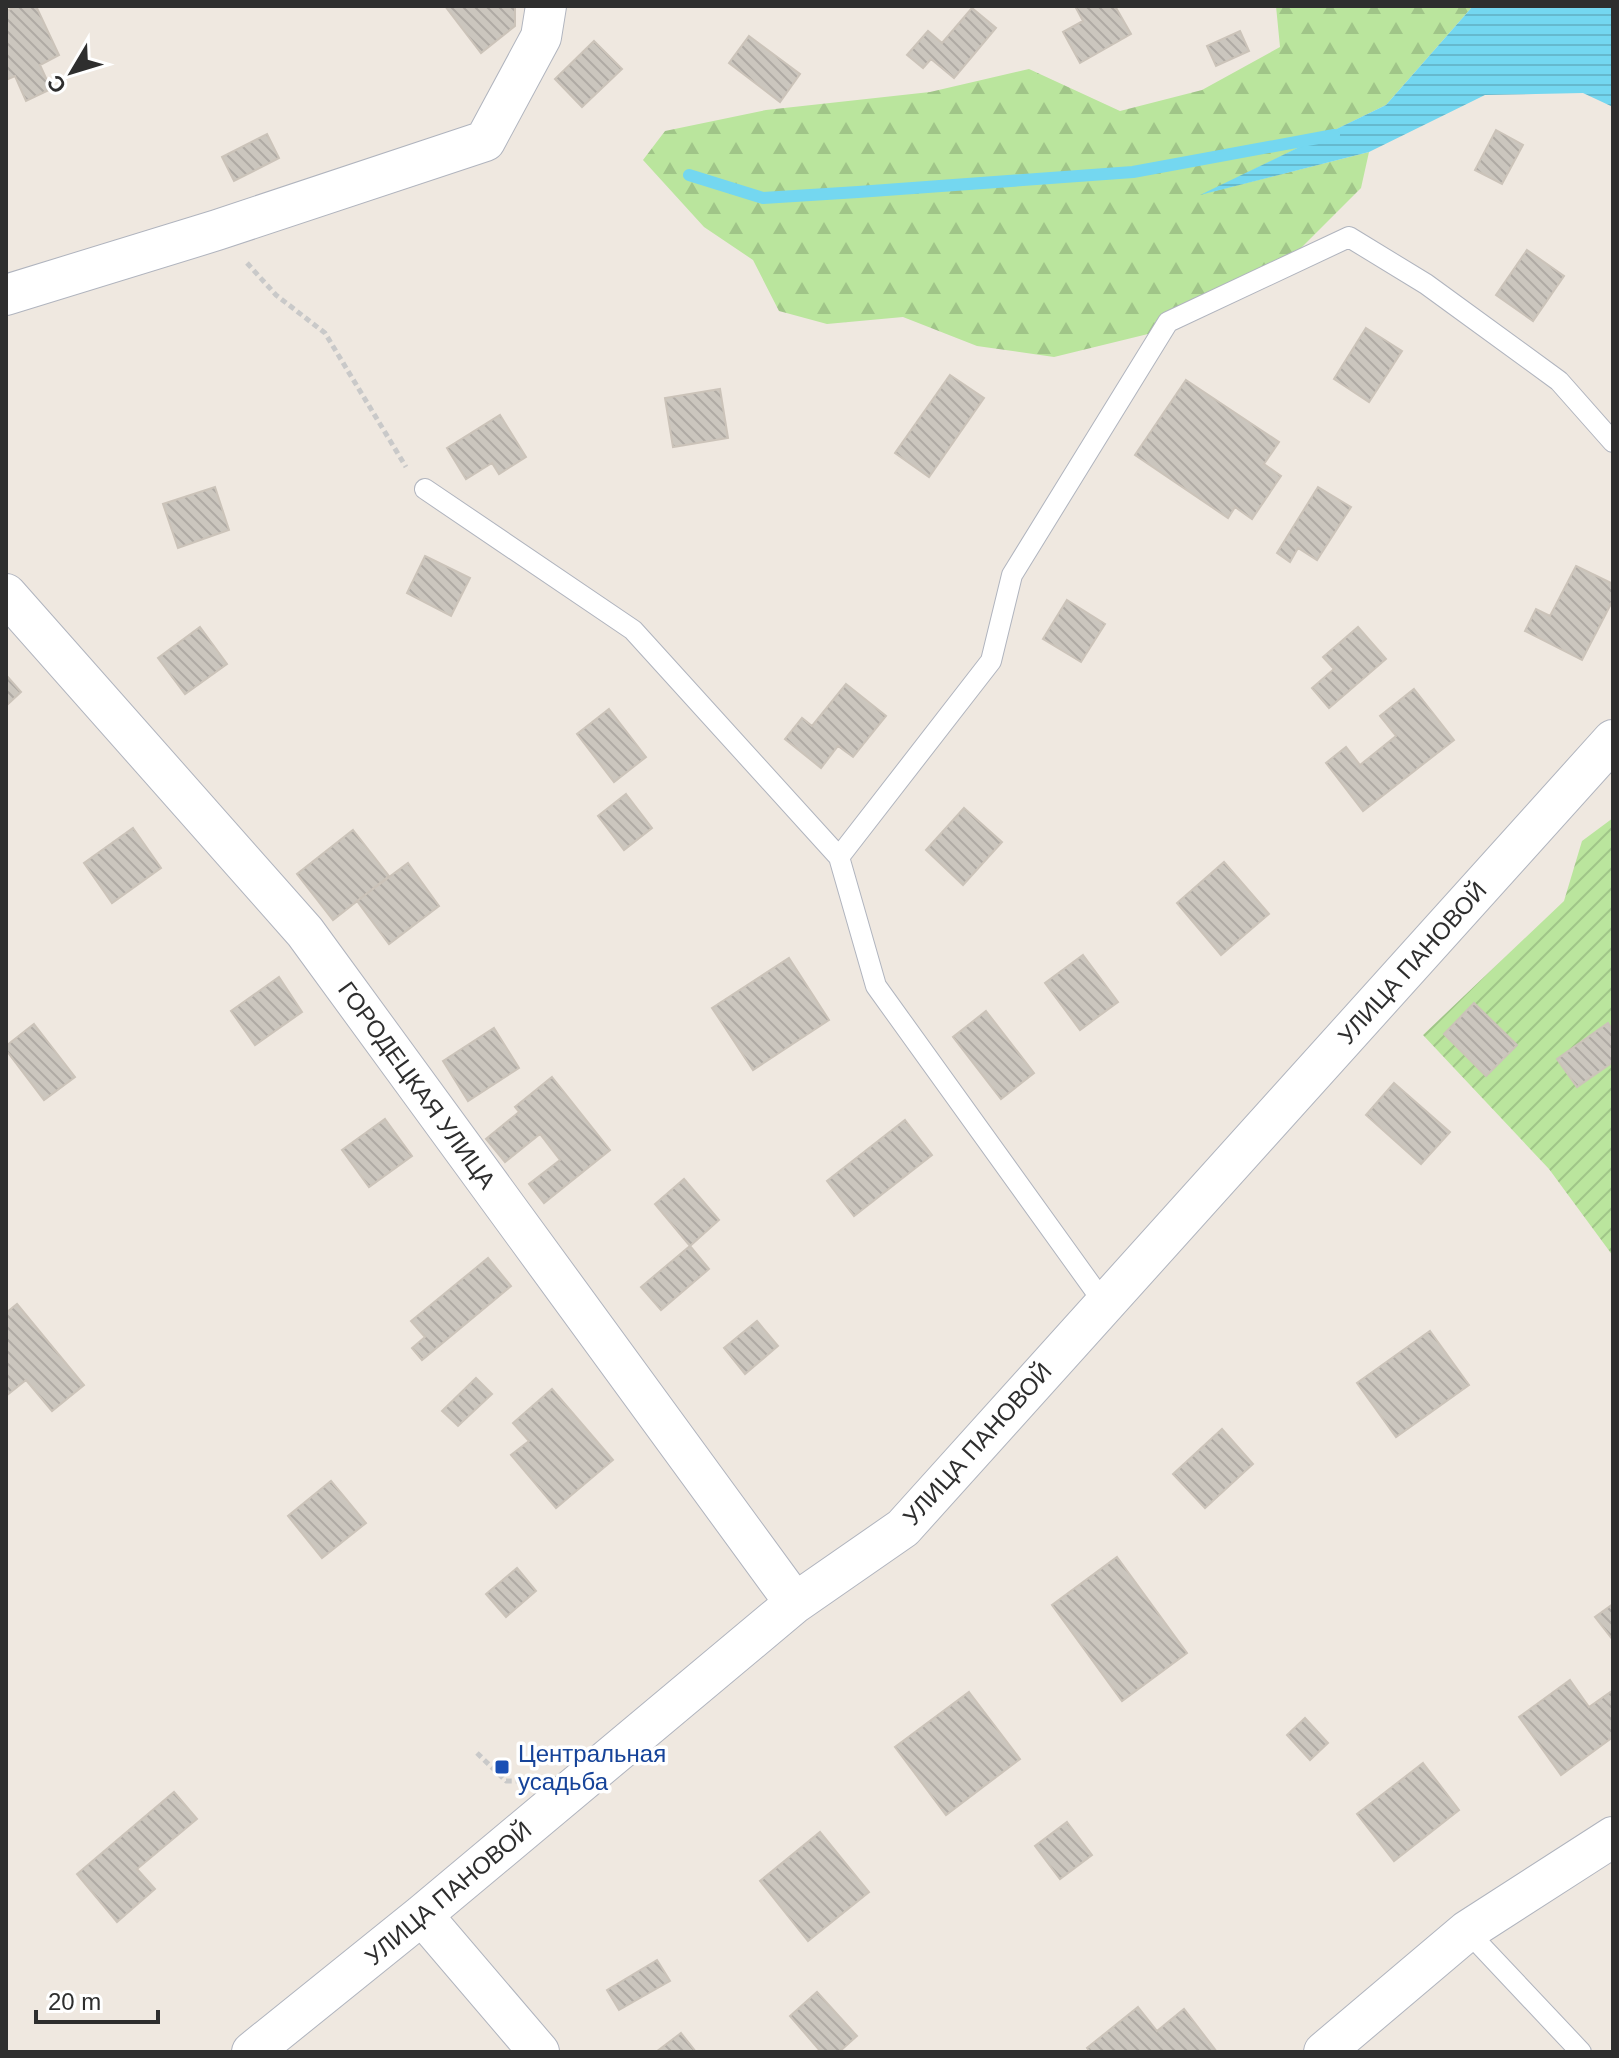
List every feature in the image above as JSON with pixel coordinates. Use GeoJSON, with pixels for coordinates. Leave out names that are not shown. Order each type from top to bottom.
{"type":"FeatureCollection","features":[{"type":"Feature","properties":{"kind":"street"},"geometry":{"type":"LineString","coordinates":[[6,295],[217,230],[485,141],[541,37],[546,6]]}},
{"type":"Feature","properties":{"kind":"street","name":"ГОРОДЕЦКАЯ УЛИЦА"},"geometry":{"type":"LineString","coordinates":[[6,594],[305,932],[795,1603]]}},
{"type":"Feature","properties":{"kind":"street","name":"УЛИЦА ПАНОВОЙ"},"geometry":{"type":"LineString","coordinates":[[252,2052],[422,1915],[795,1603],[903,1528],[1613,740]]}},
{"type":"Feature","properties":{"kind":"street"},"geometry":{"type":"LineString","coordinates":[[1324,2052],[1467,1931],[1613,1837]]}},
{"type":"Feature","properties":{"kind":"street"},"geometry":{"type":"LineString","coordinates":[[422,1915],[539,2052]]}},
{"type":"Feature","properties":{"kind":"lane"},"geometry":{"type":"LineString","coordinates":[[839,857],[991,661],[1012,575],[1168,322],[1349,237],[1426,284],[1559,381],[1613,442]]}},
{"type":"Feature","properties":{"kind":"lane"},"geometry":{"type":"LineString","coordinates":[[425,489],[633,630],[839,857],[876,986],[1104,1303]]}},
{"type":"Feature","properties":{"kind":"lane"},"geometry":{"type":"LineString","coordinates":[[1467,1931],[1581,2052]]}},
{"type":"Feature","properties":{"kind":"path"},"geometry":{"type":"LineString","coordinates":[[217,230],[276,295],[325,333],[399,458],[425,489]]}},
{"type":"Feature","properties":{"kind":"green space"},"geometry":{"type":"Polygon","coordinates":[[[1276,6],[1473,6],[1386,105],[1206,193],[1369,152],[1361,188],[1272,277],[1148,334],[1054,357],[977,346],[903,317],[827,324],[779,311],[753,260],[704,227],[643,160],[665,131],[766,110],[930,92],[1029,69],[1120,111],[1202,90],[1280,47],[1276,6]]]}},
{"type":"Feature","properties":{"kind":"green space"},"geometry":{"type":"Polygon","coordinates":[[[1613,818],[1613,1256],[1549,1169],[1423,1035],[1564,901],[1582,841],[1613,818]]]}},
{"type":"Feature","properties":{"kind":"water"},"geometry":{"type":"Polygon","coordinates":[[[1473,6],[1613,6],[1613,107],[1583,93],[1485,95],[1369,152],[1200,195],[1386,105],[1473,6]]]}},
{"type":"Feature","properties":{"kind":"building"},"geometry":{"type":"Polygon","coordinates":[[[17,6],[36,6],[59,55],[40,65],[51,89],[26,101],[15,76],[6,80],[6,11],[17,6]]]}},
{"type":"Feature","properties":{"kind":"building"},"geometry":{"type":"Polygon","coordinates":[[[445,6],[515,6],[515,26],[481,53],[445,6]]]}},
{"type":"Feature","properties":{"kind":"building"},"geometry":{"type":"Polygon","coordinates":[[[1075,6],[1115,6],[1131,34],[1080,63],[1063,32],[1083,21],[1075,6]]]}},
{"type":"Feature","properties":{"kind":"building"},"geometry":{"type":"Polygon","coordinates":[[[972,8],[996,28],[954,78],[931,59],[923,68],[907,55],[928,31],[942,43],[972,8]]]}},
{"type":"Feature","properties":{"kind":"building"},"geometry":{"type":"Polygon","coordinates":[[[1240,31],[1249,51],[1216,66],[1207,46],[1240,31]]]}},
{"type":"Feature","properties":{"kind":"building"},"geometry":{"type":"Polygon","coordinates":[[[749,36],[800,74],[780,102],[729,63],[749,36]]]}},
{"type":"Feature","properties":{"kind":"building"},"geometry":{"type":"Polygon","coordinates":[[[594,41],[622,69],[582,107],[555,79],[594,41]]]}},
{"type":"Feature","properties":{"kind":"building"},"geometry":{"type":"Polygon","coordinates":[[[1496,130],[1523,145],[1502,184],[1475,170],[1496,130]]]}},
{"type":"Feature","properties":{"kind":"building"},"geometry":{"type":"Polygon","coordinates":[[[267,134],[279,158],[234,181],[222,157],[267,134]]]}},
{"type":"Feature","properties":{"kind":"building"},"geometry":{"type":"Polygon","coordinates":[[[1527,250],[1564,276],[1533,321],[1496,295],[1527,250]]]}},
{"type":"Feature","properties":{"kind":"building"},"geometry":{"type":"Polygon","coordinates":[[[1366,328],[1402,351],[1369,402],[1334,379],[1366,328]]]}},
{"type":"Feature","properties":{"kind":"building"},"geometry":{"type":"Polygon","coordinates":[[[950,375],[984,398],[929,477],[895,453],[950,375]]]}},
{"type":"Feature","properties":{"kind":"building"},"geometry":{"type":"Polygon","coordinates":[[[1186,380],[1279,442],[1264,464],[1281,476],[1252,519],[1235,507],[1228,518],[1135,455],[1186,380]]]}},
{"type":"Feature","properties":{"kind":"building"},"geometry":{"type":"Polygon","coordinates":[[[720,389],[728,438],[673,447],[665,398],[720,389]]]}},
{"type":"Feature","properties":{"kind":"building"},"geometry":{"type":"Polygon","coordinates":[[[500,415],[526,457],[499,474],[492,463],[466,479],[447,448],[500,415]]]}},
{"type":"Feature","properties":{"kind":"building"},"geometry":{"type":"Polygon","coordinates":[[[215,487],[229,530],[178,548],[163,504],[215,487]]]}},
{"type":"Feature","properties":{"kind":"building"},"geometry":{"type":"Polygon","coordinates":[[[1318,487],[1351,507],[1317,560],[1298,548],[1290,562],[1277,553],[1318,487]]]}},
{"type":"Feature","properties":{"kind":"building"},"geometry":{"type":"Polygon","coordinates":[[[425,556],[470,578],[451,616],[407,593],[425,556]]]}},
{"type":"Feature","properties":{"kind":"building"},"geometry":{"type":"Polygon","coordinates":[[[1576,566],[1613,584],[1613,600],[1582,660],[1525,631],[1536,609],[1550,616],[1576,566]]]}},
{"type":"Feature","properties":{"kind":"building"},"geometry":{"type":"Polygon","coordinates":[[[1067,600],[1105,624],[1081,662],[1043,639],[1067,600]]]}},
{"type":"Feature","properties":{"kind":"building"},"geometry":{"type":"Polygon","coordinates":[[[200,627],[227,664],[185,694],[158,658],[200,627]]]}},
{"type":"Feature","properties":{"kind":"building"},"geometry":{"type":"Polygon","coordinates":[[[1358,627],[1386,659],[1329,708],[1312,688],[1334,669],[1323,657],[1358,627]]]}},
{"type":"Feature","properties":{"kind":"building"},"geometry":{"type":"Polygon","coordinates":[[[6,675],[21,692],[6,706],[6,675]]]}},
{"type":"Feature","properties":{"kind":"building"},"geometry":{"type":"Polygon","coordinates":[[[846,684],[886,716],[853,757],[838,746],[821,768],[785,739],[802,718],[812,726],[846,684]]]}},
{"type":"Feature","properties":{"kind":"building"},"geometry":{"type":"Polygon","coordinates":[[[1414,689],[1454,740],[1363,811],[1326,763],[1346,747],[1360,765],[1396,736],[1380,716],[1414,689]]]}},
{"type":"Feature","properties":{"kind":"building"},"geometry":{"type":"Polygon","coordinates":[[[609,709],[646,757],[614,782],[577,734],[609,709]]]}},
{"type":"Feature","properties":{"kind":"building"},"geometry":{"type":"Polygon","coordinates":[[[626,794],[652,828],[624,850],[598,816],[626,794]]]}},
{"type":"Feature","properties":{"kind":"building"},"geometry":{"type":"Polygon","coordinates":[[[964,808],[1002,842],[963,885],[926,850],[964,808]]]}},
{"type":"Feature","properties":{"kind":"building"},"geometry":{"type":"Polygon","coordinates":[[[133,828],[161,868],[112,903],[84,863],[133,828]]]}},
{"type":"Feature","properties":{"kind":"building"},"geometry":{"type":"Polygon","coordinates":[[[353,830],[389,876],[333,920],[297,874],[353,830]]]}},
{"type":"Feature","properties":{"kind":"building"},"geometry":{"type":"Polygon","coordinates":[[[1224,862],[1269,914],[1221,955],[1177,903],[1224,862]]]}},
{"type":"Feature","properties":{"kind":"building"},"geometry":{"type":"Polygon","coordinates":[[[408,863],[439,906],[389,944],[357,901],[408,863]]]}},
{"type":"Feature","properties":{"kind":"building"},"geometry":{"type":"Polygon","coordinates":[[[1083,955],[1118,1002],[1080,1030],[1045,983],[1083,955]]]}},
{"type":"Feature","properties":{"kind":"building"},"geometry":{"type":"Polygon","coordinates":[[[789,958],[829,1020],[753,1070],[712,1008],[789,958]]]}},
{"type":"Feature","properties":{"kind":"building"},"geometry":{"type":"Polygon","coordinates":[[[279,977],[302,1012],[255,1045],[231,1011],[279,977]]]}},
{"type":"Feature","properties":{"kind":"building"},"geometry":{"type":"Polygon","coordinates":[[[1474,1003],[1517,1045],[1486,1076],[1444,1034],[1474,1003]]]}},
{"type":"Feature","properties":{"kind":"building"},"geometry":{"type":"Polygon","coordinates":[[[986,1011],[1034,1073],[1001,1099],[953,1037],[986,1011]]]}},
{"type":"Feature","properties":{"kind":"building"},"geometry":{"type":"Polygon","coordinates":[[[1608,1023],[1613,1031],[1613,1062],[1577,1087],[1557,1059],[1608,1023]]]}},
{"type":"Feature","properties":{"kind":"building"},"geometry":{"type":"Polygon","coordinates":[[[34,1024],[75,1077],[44,1100],[6,1050],[6,1046],[34,1024]]]}},
{"type":"Feature","properties":{"kind":"building"},"geometry":{"type":"Polygon","coordinates":[[[494,1028],[519,1068],[468,1101],[443,1061],[494,1028]]]}},
{"type":"Feature","properties":{"kind":"building"},"geometry":{"type":"Polygon","coordinates":[[[552,1077],[610,1150],[544,1203],[529,1184],[560,1160],[540,1134],[505,1162],[486,1139],[519,1112],[515,1107],[552,1077]]]}},
{"type":"Feature","properties":{"kind":"building"},"geometry":{"type":"Polygon","coordinates":[[[1394,1083],[1450,1132],[1421,1164],[1366,1115],[1394,1083]]]}},
{"type":"Feature","properties":{"kind":"building"},"geometry":{"type":"Polygon","coordinates":[[[385,1119],[412,1156],[369,1187],[342,1150],[385,1119]]]}},
{"type":"Feature","properties":{"kind":"building"},"geometry":{"type":"Polygon","coordinates":[[[905,1120],[932,1155],[854,1216],[827,1181],[905,1120]]]}},
{"type":"Feature","properties":{"kind":"building"},"geometry":{"type":"Polygon","coordinates":[[[684,1179],[719,1220],[690,1246],[655,1204],[684,1179]]]}},
{"type":"Feature","properties":{"kind":"building"},"geometry":{"type":"Polygon","coordinates":[[[690,1246],[709,1269],[661,1310],[641,1287],[690,1246]]]}},
{"type":"Feature","properties":{"kind":"building"},"geometry":{"type":"Polygon","coordinates":[[[488,1258],[511,1286],[422,1360],[412,1348],[425,1337],[411,1321],[488,1258]]]}},
{"type":"Feature","properties":{"kind":"building"},"geometry":{"type":"Polygon","coordinates":[[[17,1304],[84,1385],[52,1411],[26,1380],[6,1396],[6,1313],[17,1304]]]}},
{"type":"Feature","properties":{"kind":"building"},"geometry":{"type":"Polygon","coordinates":[[[757,1321],[778,1346],[745,1374],[724,1348],[757,1321]]]}},
{"type":"Feature","properties":{"kind":"building"},"geometry":{"type":"Polygon","coordinates":[[[1430,1331],[1469,1385],[1396,1437],[1357,1383],[1430,1331]]]}},
{"type":"Feature","properties":{"kind":"building"},"geometry":{"type":"Polygon","coordinates":[[[476,1378],[492,1394],[458,1426],[442,1411],[476,1378]]]}},
{"type":"Feature","properties":{"kind":"building"},"geometry":{"type":"Polygon","coordinates":[[[552,1389],[613,1460],[556,1508],[511,1455],[529,1441],[513,1423],[552,1389]]]}},
{"type":"Feature","properties":{"kind":"building"},"geometry":{"type":"Polygon","coordinates":[[[1222,1429],[1253,1464],[1205,1508],[1173,1474],[1222,1429]]]}},
{"type":"Feature","properties":{"kind":"building"},"geometry":{"type":"Polygon","coordinates":[[[331,1481],[366,1523],[322,1558],[288,1516],[331,1481]]]}},
{"type":"Feature","properties":{"kind":"building"},"geometry":{"type":"Polygon","coordinates":[[[1117,1557],[1187,1653],[1122,1701],[1052,1605],[1117,1557]]]}},
{"type":"Feature","properties":{"kind":"building"},"geometry":{"type":"Polygon","coordinates":[[[517,1568],[536,1591],[506,1617],[486,1594],[517,1568]]]}},
{"type":"Feature","properties":{"kind":"building"},"geometry":{"type":"Polygon","coordinates":[[[1613,1604],[1613,1640],[1595,1617],[1613,1604]]]}},
{"type":"Feature","properties":{"kind":"building"},"geometry":{"type":"Polygon","coordinates":[[[1570,1680],[1589,1707],[1612,1691],[1613,1737],[1561,1775],[1519,1717],[1570,1680]]]}},
{"type":"Feature","properties":{"kind":"building"},"geometry":{"type":"Polygon","coordinates":[[[969,1692],[1020,1759],[946,1815],[895,1747],[969,1692]]]}},
{"type":"Feature","properties":{"kind":"building"},"geometry":{"type":"Polygon","coordinates":[[[1305,1718],[1328,1743],[1310,1760],[1287,1735],[1305,1718]]]}},
{"type":"Feature","properties":{"kind":"building"},"geometry":{"type":"Polygon","coordinates":[[[1423,1763],[1459,1810],[1394,1861],[1357,1814],[1423,1763]]]}},
{"type":"Feature","properties":{"kind":"building"},"geometry":{"type":"Polygon","coordinates":[[[174,1792],[197,1819],[137,1869],[155,1889],[117,1922],[77,1874],[174,1792]]]}},
{"type":"Feature","properties":{"kind":"building"},"geometry":{"type":"Polygon","coordinates":[[[1067,1822],[1092,1855],[1060,1879],[1035,1846],[1067,1822]]]}},
{"type":"Feature","properties":{"kind":"building"},"geometry":{"type":"Polygon","coordinates":[[[820,1832],[869,1892],[808,1941],[760,1881],[820,1832]]]}},
{"type":"Feature","properties":{"kind":"building"},"geometry":{"type":"Polygon","coordinates":[[[657,1960],[670,1981],[619,2010],[607,1990],[657,1960]]]}},
{"type":"Feature","properties":{"kind":"building"},"geometry":{"type":"Polygon","coordinates":[[[817,1992],[857,2036],[839,2052],[821,2052],[790,2016],[817,1992]]]}},
{"type":"Feature","properties":{"kind":"building"},"geometry":{"type":"Polygon","coordinates":[[[1138,2007],[1157,2031],[1184,2009],[1217,2052],[1090,2052],[1087,2048],[1138,2007]]]}},
{"type":"Feature","properties":{"kind":"building"},"geometry":{"type":"Polygon","coordinates":[[[681,2033],[696,2052],[656,2052],[681,2033]]]}},
{"type":"Feature","properties":{"kind":"waterway"},"geometry":{"type":"LineString","coordinates":[[689,175],[763,198],[1133,172],[1334,135]]}},
{"type":"Feature","properties":{"kind":"place","name":"Центральная усадьба"},"geometry":{"type":"Point","coordinates":[502,1767]}}]}
